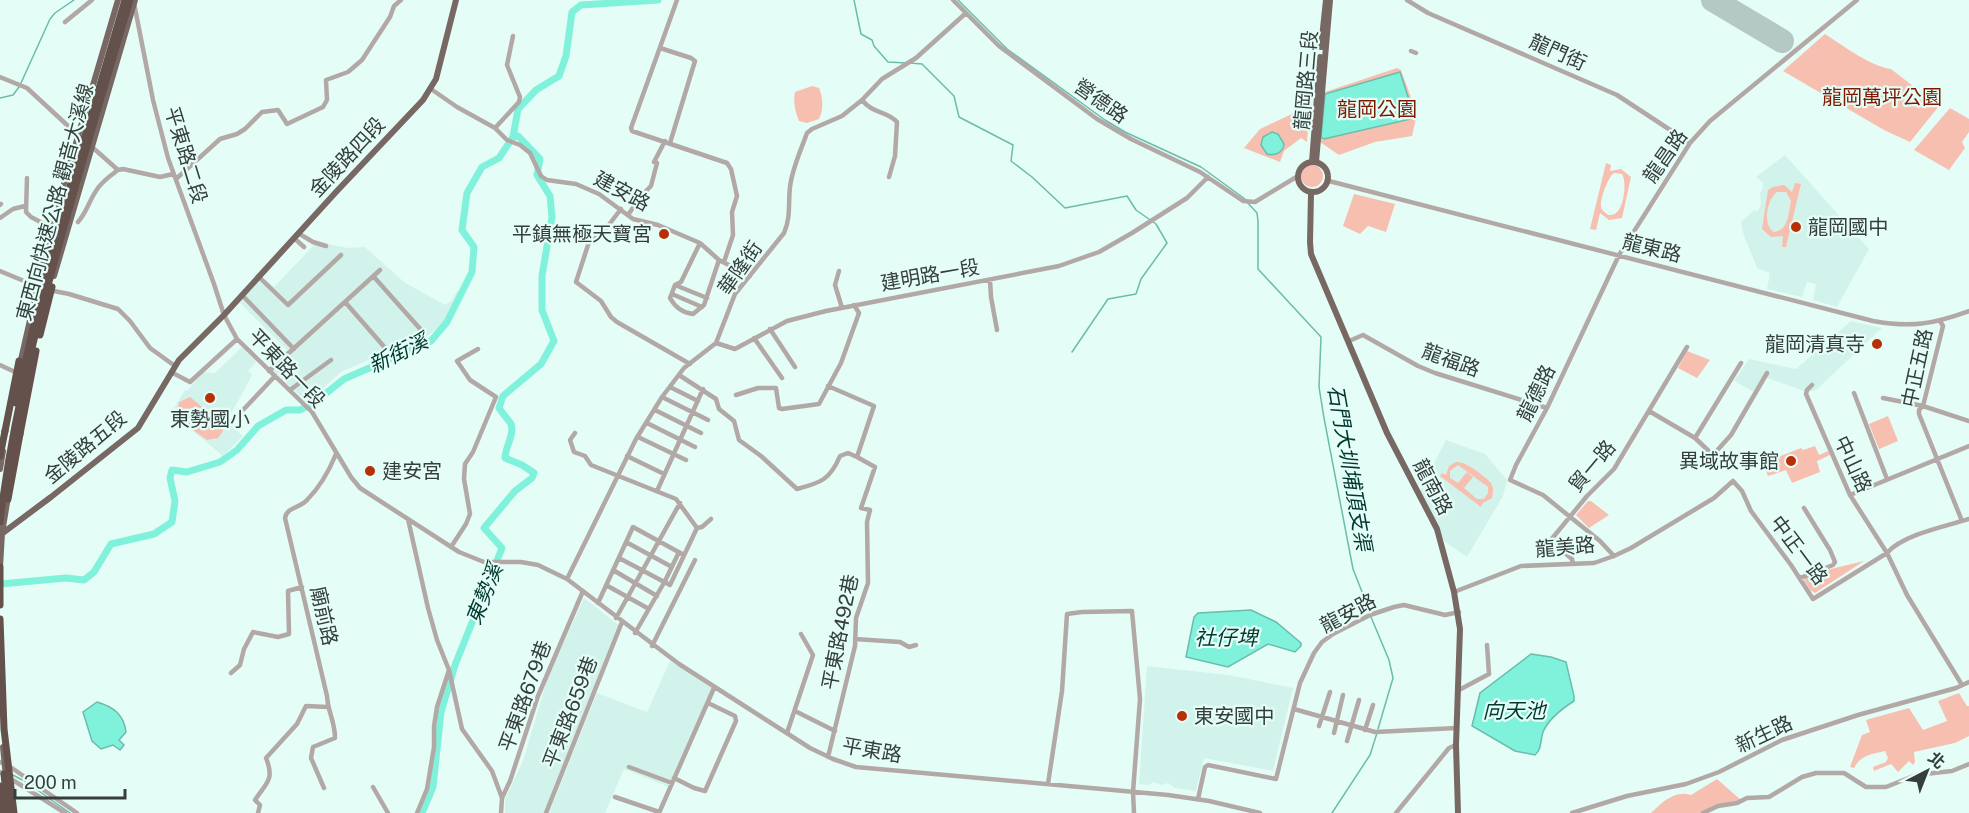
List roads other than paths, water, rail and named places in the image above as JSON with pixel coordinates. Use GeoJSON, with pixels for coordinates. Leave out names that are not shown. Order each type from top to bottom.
{"type":"FeatureCollection","features":[{"type":"Feature","properties":{"kind":"highway","name":"東西向快速公路 觀音大溪線"},"geometry":{"type":"LineString","coordinates":[[0,522],[29,361],[69,199],[125,0]]}},
{"type":"Feature","properties":{"kind":"highway","name":"東西向快速公路 觀音大溪線"},"geometry":{"type":"LineString","coordinates":[[0,491],[24,361],[46,269],[133,1]]}},
{"type":"Feature","properties":{"kind":"highway"},"geometry":{"type":"LineString","coordinates":[[0,456],[17,372],[50,239],[69,199]]}},
{"type":"Feature","properties":{"kind":"highway"},"geometry":{"type":"LineString","coordinates":[[8,499],[35,356],[69,217],[69,199]]}},
{"type":"Feature","properties":{"kind":"highway"},"geometry":{"type":"LineString","coordinates":[[0,567],[0,605]]}},
{"type":"Feature","properties":{"kind":"highway"},"geometry":{"type":"LineString","coordinates":[[0,619],[4,729],[11,813]]}},
{"type":"Feature","properties":{"kind":"highway"},"geometry":{"type":"LineString","coordinates":[[0,734],[11,813]]}},
{"type":"Feature","properties":{"kind":"highway"},"geometry":{"type":"LineString","coordinates":[[0,786],[2,813]]}},
{"type":"Feature","properties":{"kind":"main road"},"geometry":{"type":"LineString","coordinates":[[0,469],[51,228],[118,0]]}},
{"type":"Feature","properties":{"kind":"main road","name":"金陵路四段"},"geometry":{"type":"LineString","coordinates":[[224,315],[423,100],[436,79],[456,0]]}},
{"type":"Feature","properties":{"kind":"main road","name":"龍岡路三段"},"geometry":{"type":"LineString","coordinates":[[1314,162],[1328,0]]}},
{"type":"Feature","properties":{"kind":"main road"},"geometry":{"type":"LineString","coordinates":[[0,567],[1,534],[8,499],[8,484],[34,351],[133,1]]}},
{"type":"Feature","properties":{"kind":"main road"},"geometry":{"type":"LineString","coordinates":[[1314,162],[1325,167],[1329,181],[1320,191],[1311,193],[1303,189],[1298,182],[1298,176],[1303,166],[1314,162]]}},
{"type":"Feature","properties":{"kind":"main road","name":"龍南路"},"geometry":{"type":"LineString","coordinates":[[1311,193],[1311,254],[1387,433],[1437,529],[1459,612],[1456,745],[1458,813]]}},
{"type":"Feature","properties":{"kind":"main road","name":"金陵路五段"},"geometry":{"type":"LineString","coordinates":[[1,534],[138,428],[173,369],[224,315]]}},
{"type":"Feature","properties":{"kind":"main road"},"geometry":{"type":"LineString","coordinates":[[0,686],[5,770],[11,813]]}},
{"type":"Feature","properties":{"kind":"main road"},"geometry":{"type":"LineString","coordinates":[[0,805],[2,813]]}},
{"type":"Feature","properties":{"kind":"street"},"geometry":{"type":"LineString","coordinates":[[65,22],[92,0]]}},
{"type":"Feature","properties":{"kind":"street"},"geometry":{"type":"LineString","coordinates":[[78,222],[96,191],[118,170],[164,177],[174,176],[220,139],[245,129],[262,112],[278,110],[287,124],[310,114],[326,103],[326,80],[348,72],[362,60],[390,17],[394,6],[401,0]]}},
{"type":"Feature","properties":{"kind":"street"},"geometry":{"type":"LineString","coordinates":[[677,0],[631,128],[632,131],[727,164],[731,169],[737,196],[732,212],[733,235],[707,298],[702,307],[690,314],[674,305],[670,298],[675,285],[681,282],[700,243]]}},
{"type":"Feature","properties":{"kind":"street","name":"營德路"},"geometry":{"type":"LineString","coordinates":[[953,0],[999,46],[1097,119],[1131,139],[1184,163],[1247,203],[1255,202],[1298,176]]}},
{"type":"Feature","properties":{"kind":"street","name":"龍門街"},"geometry":{"type":"LineString","coordinates":[[1407,0],[1428,13],[1617,95],[1690,143]]}},
{"type":"Feature","properties":{"kind":"street","name":"龍昌路"},"geometry":{"type":"LineString","coordinates":[[1619,255],[1690,143],[1710,121],[1857,0]]}},
{"type":"Feature","properties":{"kind":"street","name":"平東路二段"},"geometry":{"type":"LineString","coordinates":[[133,1],[153,100],[174,176],[224,315]]}},
{"type":"Feature","properties":{"kind":"street","name":"華隆街"},"geometry":{"type":"LineString","coordinates":[[567,579],[617,475],[662,397],[690,364],[716,343],[735,294],[784,232],[789,222],[790,185],[807,133],[842,116],[862,100],[882,79],[908,63],[966,13]]}},
{"type":"Feature","properties":{"kind":"street"},"geometry":{"type":"LineString","coordinates":[[431,89],[457,107],[495,128],[519,102],[520,97],[507,65],[513,36]]}},
{"type":"Feature","properties":{"kind":"street"},"geometry":{"type":"LineString","coordinates":[[628,215],[651,186],[657,163],[654,162],[667,142],[695,61],[660,48]]}},
{"type":"Feature","properties":{"kind":"street"},"geometry":{"type":"LineString","coordinates":[[0,77],[27,88],[118,170]]}},
{"type":"Feature","properties":{"kind":"street"},"geometry":{"type":"LineString","coordinates":[[862,100],[871,110],[893,118],[897,122],[895,156],[889,177]]}},
{"type":"Feature","properties":{"kind":"street","name":"建安路"},"geometry":{"type":"LineString","coordinates":[[495,128],[507,140],[520,145],[530,153],[541,176],[547,180],[576,184],[599,194],[637,221],[658,225],[700,243],[721,261],[750,276]]}},
{"type":"Feature","properties":{"kind":"street","name":"建明路一段"},"geometry":{"type":"LineString","coordinates":[[716,343],[735,349],[787,321],[854,305],[1059,266],[1089,255],[1132,233],[1187,198],[1208,177]]}},
{"type":"Feature","properties":{"kind":"street"},"geometry":{"type":"LineString","coordinates":[[27,178],[26,212],[48,226]]}},
{"type":"Feature","properties":{"kind":"street","name":"龍東路"},"geometry":{"type":"LineString","coordinates":[[1329,181],[1873,321],[1927,324],[1969,311]]}},
{"type":"Feature","properties":{"kind":"street"},"geometry":{"type":"LineString","coordinates":[[0,218],[13,209],[25,206]]}},
{"type":"Feature","properties":{"kind":"street"},"geometry":{"type":"LineString","coordinates":[[621,208],[601,235],[589,242],[576,282],[601,300],[611,317],[617,322],[690,364]]}},
{"type":"Feature","properties":{"kind":"street"},"geometry":{"type":"LineString","coordinates":[[296,236],[326,246]]}},
{"type":"Feature","properties":{"kind":"street"},"geometry":{"type":"LineString","coordinates":[[296,236],[304,247]]}},
{"type":"Feature","properties":{"kind":"street"},"geometry":{"type":"LineString","coordinates":[[259,277],[288,305],[341,255]]}},
{"type":"Feature","properties":{"kind":"street","name":"龍德路"},"geometry":{"type":"LineString","coordinates":[[1570,516],[1543,495],[1510,480],[1547,408],[1619,255]]}},
{"type":"Feature","properties":{"kind":"street"},"geometry":{"type":"LineString","coordinates":[[269,371],[380,270]]}},
{"type":"Feature","properties":{"kind":"street"},"geometry":{"type":"LineString","coordinates":[[0,271],[37,287],[78,296],[118,309],[150,348],[190,382],[237,339]]}},
{"type":"Feature","properties":{"kind":"street"},"geometry":{"type":"LineString","coordinates":[[839,272],[835,285],[842,308]]}},
{"type":"Feature","properties":{"kind":"street"},"geometry":{"type":"LineString","coordinates":[[345,302],[387,350],[418,341],[423,336],[422,331],[374,277]]}},
{"type":"Feature","properties":{"kind":"street"},"geometry":{"type":"LineString","coordinates":[[990,280],[997,330]]}},
{"type":"Feature","properties":{"kind":"street"},"geometry":{"type":"LineString","coordinates":[[675,285],[707,298]]}},
{"type":"Feature","properties":{"kind":"street"},"geometry":{"type":"LineString","coordinates":[[672,294],[702,307]]}},
{"type":"Feature","properties":{"kind":"street"},"geometry":{"type":"LineString","coordinates":[[242,295],[294,349]]}},
{"type":"Feature","properties":{"kind":"street"},"geometry":{"type":"LineString","coordinates":[[736,395],[758,388],[776,388],[779,408],[782,410],[819,404],[841,363],[859,313],[854,305]]}},
{"type":"Feature","properties":{"kind":"street","name":"平東路一段"},"geometry":{"type":"LineString","coordinates":[[224,315],[237,339],[312,412],[360,488],[465,555],[499,563]]}},
{"type":"Feature","properties":{"kind":"street","name":"中正五路"},"geometry":{"type":"LineString","coordinates":[[1940,321],[1943,326],[1919,414],[1962,521]]}},
{"type":"Feature","properties":{"kind":"street"},"geometry":{"type":"LineString","coordinates":[[770,329],[795,367]]}},
{"type":"Feature","properties":{"kind":"street","name":"龍福路"},"geometry":{"type":"LineString","coordinates":[[1349,341],[1363,334],[1418,366],[1547,408]]}},
{"type":"Feature","properties":{"kind":"street"},"geometry":{"type":"LineString","coordinates":[[754,338],[782,378]]}},
{"type":"Feature","properties":{"kind":"street","name":"貿一路"},"geometry":{"type":"LineString","coordinates":[[1573,564],[1572,559],[1550,541],[1587,496],[1614,469],[1687,347]]}},
{"type":"Feature","properties":{"kind":"street"},"geometry":{"type":"LineString","coordinates":[[451,547],[470,514],[464,479],[465,464],[473,452],[496,397],[470,380],[457,361],[478,348]]}},
{"type":"Feature","properties":{"kind":"street"},"geometry":{"type":"LineString","coordinates":[[290,390],[331,360]]}},
{"type":"Feature","properties":{"kind":"street"},"geometry":{"type":"LineString","coordinates":[[1695,438],[1741,363]]}},
{"type":"Feature","properties":{"kind":"street"},"geometry":{"type":"LineString","coordinates":[[0,365],[15,372]]}},
{"type":"Feature","properties":{"kind":"street"},"geometry":{"type":"LineString","coordinates":[[1648,411],[1695,438],[1713,455],[1731,435],[1767,373]]}},
{"type":"Feature","properties":{"kind":"street"},"geometry":{"type":"LineString","coordinates":[[679,375],[704,389],[716,399],[719,409],[734,422],[739,440],[761,456],[797,489],[820,483],[835,469],[840,456],[849,453],[857,457],[874,406],[828,386]]}},
{"type":"Feature","properties":{"kind":"street"},"geometry":{"type":"LineString","coordinates":[[244,409],[275,376]]}},
{"type":"Feature","properties":{"kind":"street","name":"中山路"},"geometry":{"type":"LineString","coordinates":[[1812,385],[1806,394],[1850,495],[1887,553],[1907,596],[1962,685]]}},
{"type":"Feature","properties":{"kind":"street"},"geometry":{"type":"LineString","coordinates":[[670,387],[698,401]]}},
{"type":"Feature","properties":{"kind":"street"},"geometry":{"type":"LineString","coordinates":[[657,491],[704,389]]}},
{"type":"Feature","properties":{"kind":"street"},"geometry":{"type":"LineString","coordinates":[[1854,393],[1887,479]]}},
{"type":"Feature","properties":{"kind":"street"},"geometry":{"type":"LineString","coordinates":[[662,397],[708,420]]}},
{"type":"Feature","properties":{"kind":"street"},"geometry":{"type":"LineString","coordinates":[[1883,398],[1923,406],[1969,421]]}},
{"type":"Feature","properties":{"kind":"street"},"geometry":{"type":"LineString","coordinates":[[655,410],[701,433]]}},
{"type":"Feature","properties":{"kind":"street"},"geometry":{"type":"LineString","coordinates":[[647,423],[695,447]]}},
{"type":"Feature","properties":{"kind":"street"},"geometry":{"type":"LineString","coordinates":[[575,434],[570,440],[574,452],[585,456],[591,465],[676,499],[697,528]]}},
{"type":"Feature","properties":{"kind":"street"},"geometry":{"type":"LineString","coordinates":[[638,437],[686,460]]}},
{"type":"Feature","properties":{"kind":"street"},"geometry":{"type":"LineString","coordinates":[[1850,495],[1968,448]]}},
{"type":"Feature","properties":{"kind":"street","name":"廟前路"},"geometry":{"type":"LineString","coordinates":[[324,788],[311,759],[313,747],[335,738],[335,723],[328,707],[285,518],[286,513],[305,503],[318,487],[328,473],[336,453]]}},
{"type":"Feature","properties":{"kind":"street"},"geometry":{"type":"LineString","coordinates":[[627,456],[664,474]]}},
{"type":"Feature","properties":{"kind":"street","name":"平東路492巷"},"geometry":{"type":"LineString","coordinates":[[828,757],[855,639],[856,618],[868,583],[867,522],[870,510],[861,508],[875,467],[857,457]]}},
{"type":"Feature","properties":{"kind":"street","name":"龍美路"},"geometry":{"type":"LineString","coordinates":[[1454,592],[1521,566],[1594,562],[1614,556],[1632,548],[1714,498],[1733,481]]}},
{"type":"Feature","properties":{"kind":"street","name":"中正一路"},"geometry":{"type":"LineString","coordinates":[[1733,481],[1742,491],[1762,526],[1811,596],[1815,598],[1887,553]]}},
{"type":"Feature","properties":{"kind":"street"},"geometry":{"type":"LineString","coordinates":[[616,618],[680,503]]}},
{"type":"Feature","properties":{"kind":"street"},"geometry":{"type":"LineString","coordinates":[[1800,578],[1833,565],[1835,562],[1804,508]]}},
{"type":"Feature","properties":{"kind":"street"},"geometry":{"type":"LineString","coordinates":[[1570,516],[1614,556]]}},
{"type":"Feature","properties":{"kind":"street"},"geometry":{"type":"LineString","coordinates":[[408,519],[436,640],[449,670],[462,729],[492,771],[502,798]]}},
{"type":"Feature","properties":{"kind":"street"},"geometry":{"type":"LineString","coordinates":[[697,528],[702,528],[711,519]]}},
{"type":"Feature","properties":{"kind":"street"},"geometry":{"type":"LineString","coordinates":[[1887,553],[1893,546],[1910,538],[1969,519]]}},
{"type":"Feature","properties":{"kind":"street"},"geometry":{"type":"LineString","coordinates":[[598,603],[633,527],[681,554]]}},
{"type":"Feature","properties":{"kind":"street"},"geometry":{"type":"LineString","coordinates":[[668,583],[672,567],[697,528]]}},
{"type":"Feature","properties":{"kind":"street"},"geometry":{"type":"LineString","coordinates":[[626,543],[672,567]]}},
{"type":"Feature","properties":{"kind":"street"},"geometry":{"type":"LineString","coordinates":[[635,633],[657,596],[668,583],[681,554]]}},
{"type":"Feature","properties":{"kind":"street"},"geometry":{"type":"LineString","coordinates":[[619,558],[668,583]]}},
{"type":"Feature","properties":{"kind":"street"},"geometry":{"type":"LineString","coordinates":[[652,646],[695,560]]}},
{"type":"Feature","properties":{"kind":"street","name":"平東路"},"geometry":{"type":"LineString","coordinates":[[499,563],[520,562],[538,565],[567,579],[652,646],[714,688],[828,757],[856,767],[1198,799],[1260,813]]}},
{"type":"Feature","properties":{"kind":"street"},"geometry":{"type":"LineString","coordinates":[[613,570],[657,596]]}},
{"type":"Feature","properties":{"kind":"street"},"geometry":{"type":"LineString","coordinates":[[606,585],[649,609]]}},
{"type":"Feature","properties":{"kind":"street"},"geometry":{"type":"LineString","coordinates":[[231,673],[240,665],[244,649],[253,632],[278,638],[289,634],[288,591],[302,586]]}},
{"type":"Feature","properties":{"kind":"street","name":"平東路679巷"},"geometry":{"type":"LineString","coordinates":[[501,813],[502,798],[549,669],[583,591]]}},
{"type":"Feature","properties":{"kind":"street","name":"龍安路"},"geometry":{"type":"LineString","coordinates":[[1198,799],[1205,767],[1208,765],[1276,779],[1307,665],[1317,648],[1328,638],[1372,614],[1404,605],[1445,615],[1459,612]]}},
{"type":"Feature","properties":{"kind":"street"},"geometry":{"type":"LineString","coordinates":[[1048,784],[1062,691],[1067,614],[1132,611],[1140,699],[1133,792],[1134,813]]}},
{"type":"Feature","properties":{"kind":"street","name":"平東路659巷"},"geometry":{"type":"LineString","coordinates":[[546,813],[622,622]]}},
{"type":"Feature","properties":{"kind":"street"},"geometry":{"type":"LineString","coordinates":[[787,733],[813,655],[801,634]]}},
{"type":"Feature","properties":{"kind":"street"},"geometry":{"type":"LineString","coordinates":[[855,639],[900,642],[909,647],[916,645]]}},
{"type":"Feature","properties":{"kind":"street"},"geometry":{"type":"LineString","coordinates":[[1459,690],[1489,674],[1488,645]]}},
{"type":"Feature","properties":{"kind":"street"},"geometry":{"type":"LineString","coordinates":[[417,813],[427,789],[434,747],[437,707],[449,670]]}},
{"type":"Feature","properties":{"kind":"street","name":"新生路"},"geometry":{"type":"LineString","coordinates":[[1572,813],[1634,795],[1686,784],[1719,772],[1782,740],[1969,682]]}},
{"type":"Feature","properties":{"kind":"street"},"geometry":{"type":"LineString","coordinates":[[615,796],[659,812],[714,688]]}},
{"type":"Feature","properties":{"kind":"street"},"geometry":{"type":"LineString","coordinates":[[1319,726],[1330,692]]}},
{"type":"Feature","properties":{"kind":"street"},"geometry":{"type":"LineString","coordinates":[[1334,733],[1343,695]]}},
{"type":"Feature","properties":{"kind":"street"},"geometry":{"type":"LineString","coordinates":[[1347,741],[1359,700]]}},
{"type":"Feature","properties":{"kind":"street"},"geometry":{"type":"LineString","coordinates":[[629,767],[705,790],[736,721],[735,716],[708,703]]}},
{"type":"Feature","properties":{"kind":"street"},"geometry":{"type":"LineString","coordinates":[[1365,730],[1373,705]]}},
{"type":"Feature","properties":{"kind":"street"},"geometry":{"type":"LineString","coordinates":[[258,813],[260,805],[255,800],[270,780],[270,766],[266,758],[297,724],[306,706],[328,707]]}},
{"type":"Feature","properties":{"kind":"street"},"geometry":{"type":"LineString","coordinates":[[1294,709],[1377,732],[1457,728]]}},
{"type":"Feature","properties":{"kind":"street"},"geometry":{"type":"LineString","coordinates":[[795,711],[835,731]]}},
{"type":"Feature","properties":{"kind":"street"},"geometry":{"type":"LineString","coordinates":[[1396,813],[1449,748],[1456,745]]}},
{"type":"Feature","properties":{"kind":"street"},"geometry":{"type":"LineString","coordinates":[[1703,813],[1718,806],[1748,798],[1769,797],[1790,783],[1809,775],[1844,772],[1866,788],[1886,787],[1916,775],[1952,771],[1969,764]]}},
{"type":"Feature","properties":{"kind":"street"},"geometry":{"type":"LineString","coordinates":[[5,770],[65,813]]}},
{"type":"Feature","properties":{"kind":"street"},"geometry":{"type":"LineString","coordinates":[[5,770],[77,813]]}},
{"type":"Feature","properties":{"kind":"street"},"geometry":{"type":"LineString","coordinates":[[373,787],[388,813]]}},
{"type":"Feature","properties":{"kind":"water","name":"龍岡公園"},"geometry":{"type":"Polygon","coordinates":[[[1400,72],[1415,118],[1324,139],[1321,137],[1325,94],[1400,72]]]}},
{"type":"Feature","properties":{"kind":"water"},"geometry":{"type":"Polygon","coordinates":[[[1272,132],[1278,134],[1284,144],[1280,152],[1270,155],[1261,145],[1263,137],[1272,132]]]}},
{"type":"Feature","properties":{"kind":"water","name":"社仔埤"},"geometry":{"type":"Polygon","coordinates":[[[1251,610],[1276,622],[1301,643],[1301,646],[1295,652],[1268,644],[1228,667],[1186,657],[1194,617],[1198,613],[1251,610]]]}},
{"type":"Feature","properties":{"kind":"water","name":"向天池"},"geometry":{"type":"Polygon","coordinates":[[[1531,654],[1566,662],[1574,696],[1574,701],[1548,723],[1535,755],[1515,751],[1472,726],[1480,693],[1531,654]]]}},
{"type":"Feature","properties":{"kind":"water"},"geometry":{"type":"Polygon","coordinates":[[[97,702],[113,709],[123,721],[126,732],[119,740],[124,745],[120,750],[113,745],[101,749],[92,741],[83,712],[97,702]]]}},
{"type":"Feature","properties":{"kind":"waterway"},"geometry":{"type":"LineString","coordinates":[[21,83],[50,19],[74,0]]}},
{"type":"Feature","properties":{"kind":"waterway","name":"新街溪"},"geometry":{"type":"LineString","coordinates":[[0,584],[66,578],[84,580],[94,572],[111,544],[154,534],[172,522],[175,501],[170,478],[172,470],[187,472],[220,462],[237,450],[258,426],[286,410],[300,410],[315,402],[344,379],[431,341],[447,322],[472,272],[474,247],[462,230],[467,193],[482,167],[499,158],[513,137],[518,109],[536,90],[559,76],[566,56],[572,12],[581,5],[658,0]]}},
{"type":"Feature","properties":{"kind":"waterway","name":"石門大圳埔頂支渠"},"geometry":{"type":"LineString","coordinates":[[854,0],[861,34],[872,40],[874,46],[888,62],[906,63]]}},
{"type":"Feature","properties":{"kind":"waterway","name":"石門大圳埔頂支渠"},"geometry":{"type":"LineString","coordinates":[[958,0],[1007,49],[1105,120],[1125,132],[1201,167],[1245,199]]}},
{"type":"Feature","properties":{"kind":"waterway","name":"石門大圳埔頂支渠"},"geometry":{"type":"LineString","coordinates":[[910,63],[922,64],[954,96],[959,117],[1013,145],[1011,161],[1065,208],[1127,196],[1136,210],[1156,224],[1167,243],[1141,279],[1136,294],[1108,299],[1072,352]]}},
{"type":"Feature","properties":{"kind":"waterway"},"geometry":{"type":"LineString","coordinates":[[0,98],[13,95],[19,87]]}},
{"type":"Feature","properties":{"kind":"waterway","name":"東勢溪"},"geometry":{"type":"LineString","coordinates":[[422,813],[433,787],[441,712],[455,665],[502,548],[484,528],[515,491],[532,478],[534,473],[505,458],[512,428],[499,408],[503,396],[541,364],[554,341],[542,310],[542,276],[552,217],[550,196],[537,175],[540,159],[518,136],[513,137]]}},
{"type":"Feature","properties":{"kind":"waterway","name":"石門大圳埔頂支渠"},"geometry":{"type":"LineString","coordinates":[[1247,202],[1257,213],[1258,269],[1321,337],[1319,387],[1324,418],[1353,569],[1370,612]]}},
{"type":"Feature","properties":{"kind":"waterway","name":"石門大圳埔頂支渠"},"geometry":{"type":"LineString","coordinates":[[1371,617],[1389,660],[1393,678],[1378,729]]}},
{"type":"Feature","properties":{"kind":"waterway","name":"石門大圳埔頂支渠"},"geometry":{"type":"LineString","coordinates":[[1332,813],[1370,755],[1377,733]]}},
{"type":"Feature","properties":{"kind":"waterway"},"geometry":{"type":"LineString","coordinates":[[11,774],[70,813]]}},
{"type":"Feature","properties":{"kind":"place","name":"龍岡國中"},"geometry":{"type":"Point","coordinates":[1796,227]}},
{"type":"Feature","properties":{"kind":"place","name":"平鎮無極天寶宮"},"geometry":{"type":"Point","coordinates":[664,234]}},
{"type":"Feature","properties":{"kind":"place","name":"龍岡清真寺"},"geometry":{"type":"Point","coordinates":[1877,344]}},
{"type":"Feature","properties":{"kind":"place","name":"東勢國小"},"geometry":{"type":"Point","coordinates":[210,398]}},
{"type":"Feature","properties":{"kind":"place","name":"異域故事館"},"geometry":{"type":"Point","coordinates":[1791,461]}},
{"type":"Feature","properties":{"kind":"place","name":"建安宮"},"geometry":{"type":"Point","coordinates":[370,471]}},
{"type":"Feature","properties":{"kind":"place","name":"東安國中"},"geometry":{"type":"Point","coordinates":[1182,716]}},
{"type":"Feature","properties":{"kind":"park label","name":"龍岡萬坪公園"},"geometry":{"type":"Point","coordinates":[1882,97]}}]}
